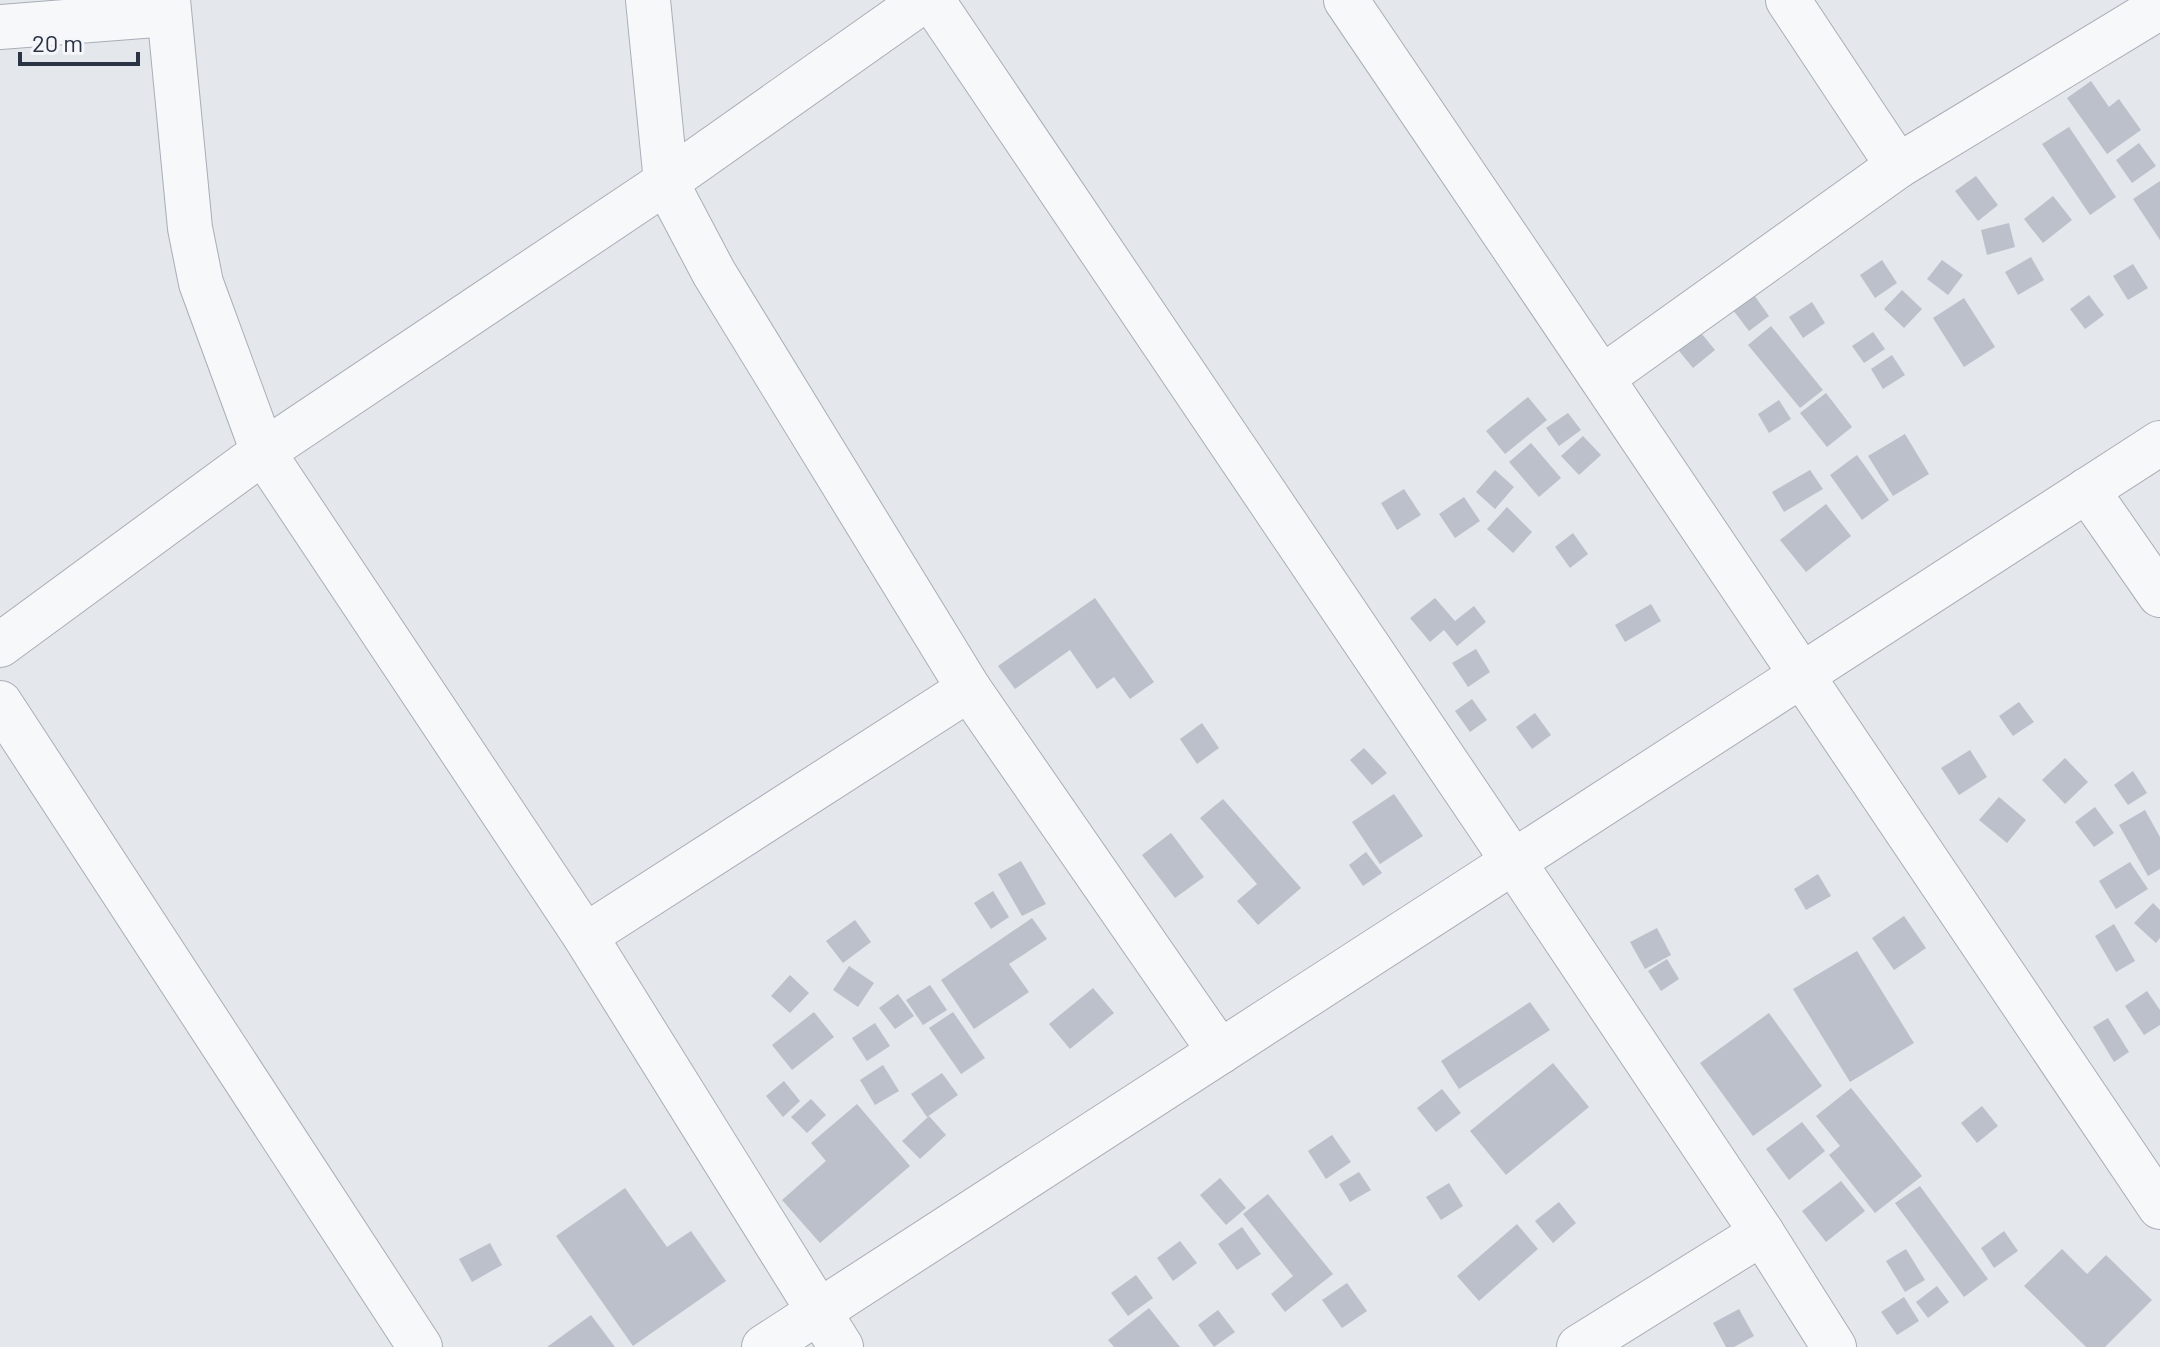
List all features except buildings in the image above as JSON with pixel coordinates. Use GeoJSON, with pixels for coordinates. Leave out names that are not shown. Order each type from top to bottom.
{"type":"FeatureCollection","features":[{"type":"Feature","properties":{"kind":"street"},"geometry":{"type":"LineString","coordinates":[[648,0],[666,182],[714,273],[969,689],[1220,1052]]}},
{"type":"Feature","properties":{"kind":"street"},"geometry":{"type":"LineString","coordinates":[[0,645],[263,452],[666,182],[924,0]]}},
{"type":"Feature","properties":{"kind":"street"},"geometry":{"type":"LineString","coordinates":[[932,0],[1513,861],[1762,1233],[1834,1347]]}},
{"type":"Feature","properties":{"kind":"street"},"geometry":{"type":"LineString","coordinates":[[1346,0],[2160,1207]]}},
{"type":"Feature","properties":{"kind":"street"},"geometry":{"type":"LineString","coordinates":[[1788,0],[1898,166]]}},
{"type":"Feature","properties":{"kind":"street"},"geometry":{"type":"LineString","coordinates":[[0,27],[168,7],[190,228],[201,283],[263,452],[585,936],[830,1329]]}},
{"type":"Feature","properties":{"kind":"street"},"geometry":{"type":"LineString","coordinates":[[1603,377],[1898,166],[2160,7]]}},
{"type":"Feature","properties":{"kind":"street"},"geometry":{"type":"LineString","coordinates":[[764,1347],[830,1329],[1220,1052],[2160,443]]}},
{"type":"Feature","properties":{"kind":"street"},"geometry":{"type":"LineString","coordinates":[[2087,490],[2160,595]]}},
{"type":"Feature","properties":{"kind":"street"},"geometry":{"type":"LineString","coordinates":[[585,936],[969,689]]}},
{"type":"Feature","properties":{"kind":"street"},"geometry":{"type":"LineString","coordinates":[[0,703],[420,1347]]}},
{"type":"Feature","properties":{"kind":"street"},"geometry":{"type":"LineString","coordinates":[[1579,1347],[1762,1233]]}}]}
